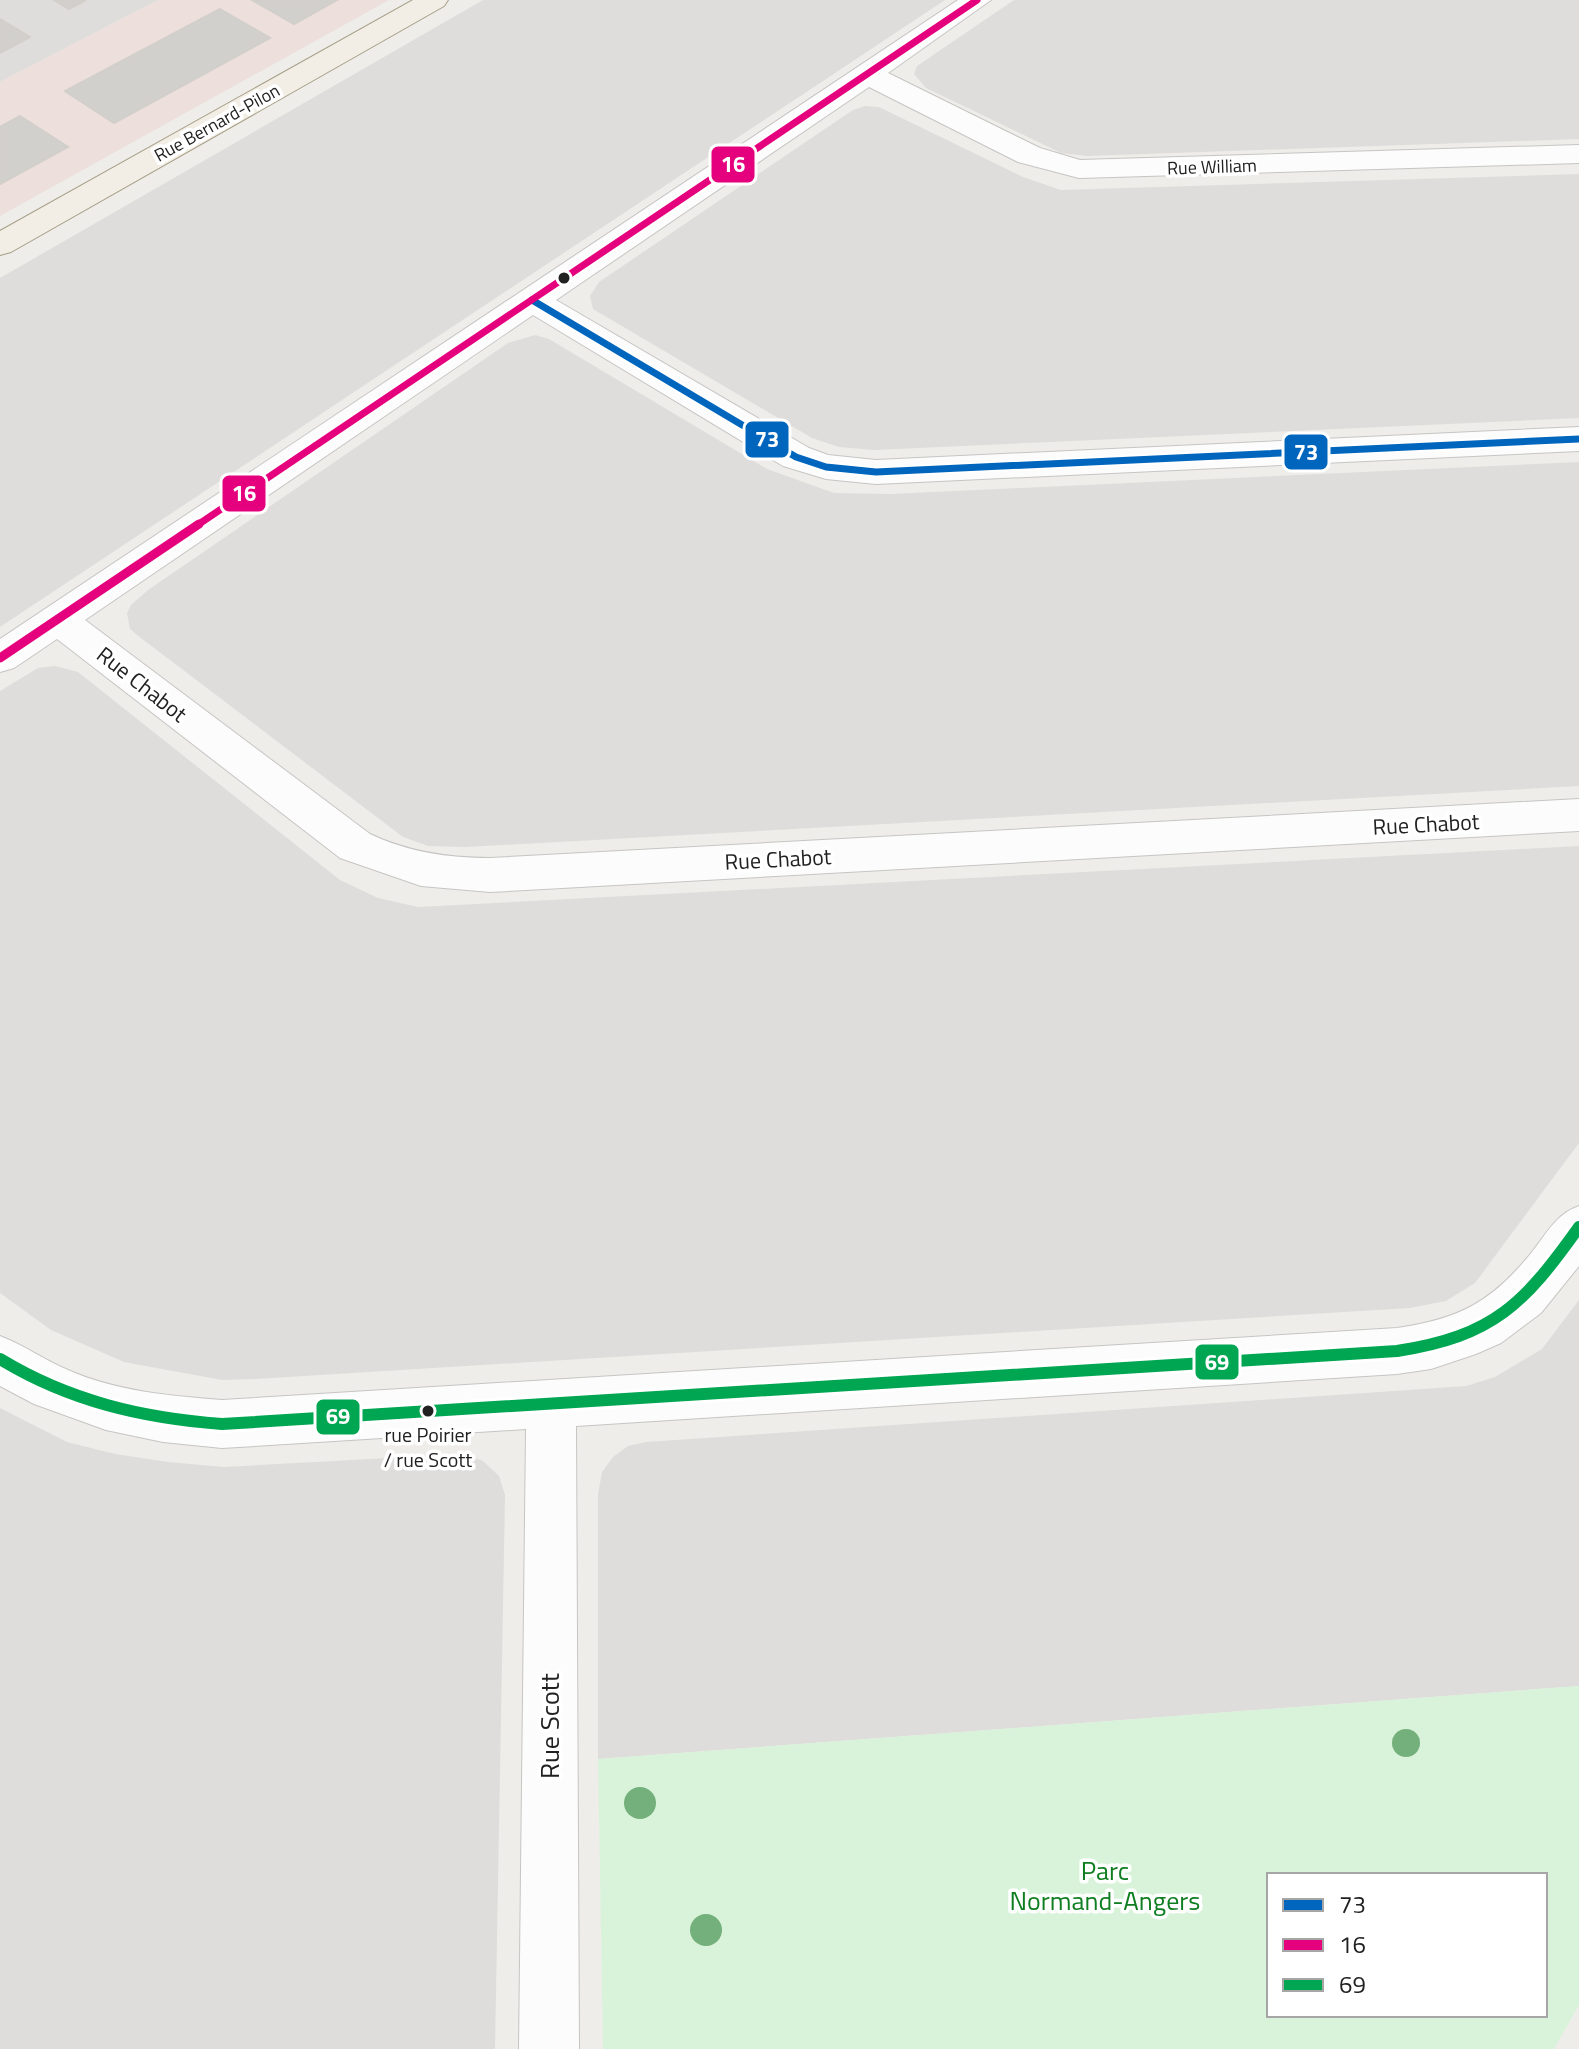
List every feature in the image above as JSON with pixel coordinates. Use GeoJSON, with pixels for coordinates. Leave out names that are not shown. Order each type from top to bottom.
{"type":"FeatureCollection","features":[{"type":"Feature","properties":{"kind":"main road","name":"Rue Bernard-Pilon"},"geometry":{"type":"LineString","coordinates":[[0,245],[434,0]]}},
{"type":"Feature","properties":{"kind":"street"},"geometry":{"type":"LineString","coordinates":[[0,658],[977,0]]}},
{"type":"Feature","properties":{"kind":"street","name":"Rue William"},"geometry":{"type":"LineString","coordinates":[[867,74],[1029,155],[1079,169],[1579,154]]}},
{"type":"Feature","properties":{"kind":"street"},"geometry":{"type":"LineString","coordinates":[[532,300],[796,457],[842,470],[876,472],[1579,439]]}},
{"type":"Feature","properties":{"kind":"street","name":"Rue Chabot"},"geometry":{"type":"LineString","coordinates":[[59,620],[355,846],[396,863],[442,873],[521,874],[1579,815]]}},
{"type":"Feature","properties":{"kind":"street"},"geometry":{"type":"LineString","coordinates":[[0,1359],[73,1397],[145,1417],[262,1423],[1424,1348],[1473,1333],[1515,1308],[1533,1292],[1579,1227]]}},
{"type":"Feature","properties":{"kind":"street","name":"Rue Scott"},"geometry":{"type":"LineString","coordinates":[[549,2049],[551,1403]]}},
{"type":"Feature","properties":{"kind":"shaded area"},"geometry":{"type":"Polygon","coordinates":[[[0,0],[158,0],[0,82],[0,0]]]}},
{"type":"Feature","properties":{"kind":"shaded area"},"geometry":{"type":"Polygon","coordinates":[[[158,0],[389,0],[0,216],[0,82],[158,0]]]}},
{"type":"Feature","properties":{"kind":"shaded area"},"geometry":{"type":"Polygon","coordinates":[[[483,0],[945,0],[0,627],[0,278],[483,0]]]}},
{"type":"Feature","properties":{"kind":"shaded area"},"geometry":{"type":"Polygon","coordinates":[[[1014,0],[1579,0],[1579,139],[1087,156],[1061,153],[926,88],[914,74],[917,66],[1014,0]]]}},
{"type":"Feature","properties":{"kind":"shaded area"},"geometry":{"type":"Polygon","coordinates":[[[865,106],[879,107],[1023,177],[1061,190],[1579,174],[1579,418],[874,450],[839,447],[812,438],[593,309],[590,296],[599,282],[853,110],[865,106]]]}},
{"type":"Feature","properties":{"kind":"shaded area"},"geometry":{"type":"Polygon","coordinates":[[[535,335],[549,339],[767,469],[834,493],[891,494],[1579,462],[1579,786],[465,847],[428,846],[403,837],[137,635],[130,629],[127,613],[131,605],[148,590],[508,343],[535,335]]]}},
{"type":"Feature","properties":{"kind":"shaded area"},"geometry":{"type":"Polygon","coordinates":[[[55,666],[78,672],[340,880],[378,898],[418,907],[1579,846],[1579,1143],[1475,1283],[1446,1301],[1410,1308],[256,1379],[222,1380],[124,1362],[51,1330],[0,1293],[0,691],[38,668],[55,666]]]}},
{"type":"Feature","properties":{"kind":"shaded area"},"geometry":{"type":"Polygon","coordinates":[[[1579,1300],[1579,1686],[598,1759],[598,1494],[602,1472],[613,1457],[628,1446],[646,1442],[1466,1386],[1495,1377],[1542,1349],[1579,1300]]]}},
{"type":"Feature","properties":{"kind":"shaded area"},"geometry":{"type":"Polygon","coordinates":[[[0,1408],[67,1442],[115,1454],[168,1462],[224,1467],[463,1454],[483,1461],[499,1476],[505,1495],[495,2049],[0,2049],[0,1408]]]}},
{"type":"Feature","properties":{"kind":"green space","name":"Parc Normand-Angers"},"geometry":{"type":"Polygon","coordinates":[[[1579,1686],[1579,2005],[1554,2049],[603,2049],[598,1759],[1579,1686]]]}},
{"type":"Feature","properties":{"kind":"building"},"geometry":{"type":"Polygon","coordinates":[[[54,0],[86,0],[69,9],[54,0]]]}},
{"type":"Feature","properties":{"kind":"building"},"geometry":{"type":"Polygon","coordinates":[[[252,0],[337,0],[294,24],[252,0]]]}},
{"type":"Feature","properties":{"kind":"building"},"geometry":{"type":"Polygon","coordinates":[[[220,9],[270,38],[114,123],[65,91],[220,9]]]}},
{"type":"Feature","properties":{"kind":"building"},"geometry":{"type":"Polygon","coordinates":[[[0,19],[30,37],[0,53],[0,19]]]}},
{"type":"Feature","properties":{"kind":"building"},"geometry":{"type":"Polygon","coordinates":[[[20,116],[68,147],[0,184],[0,127],[20,116]]]}},
{"type":"Feature","properties":{"kind":"transit line","name":"16"},"geometry":{"type":"LineString","coordinates":[[0,658],[977,0]]}},
{"type":"Feature","properties":{"kind":"transit line","name":"73"},"geometry":{"type":"LineString","coordinates":[[532,300],[796,457],[826,467],[876,472],[1579,439]]}},
{"type":"Feature","properties":{"kind":"transit line","name":"69"},"geometry":{"type":"LineString","coordinates":[[0,1359],[52,1387],[106,1406],[163,1418],[222,1424],[1397,1351],[1459,1338],[1504,1314],[1542,1277],[1579,1227]]}},
{"type":"Feature","properties":{"kind":"place","name":"rue Poirier / rue Scott"},"geometry":{"type":"Point","coordinates":[428,1411]}}]}
